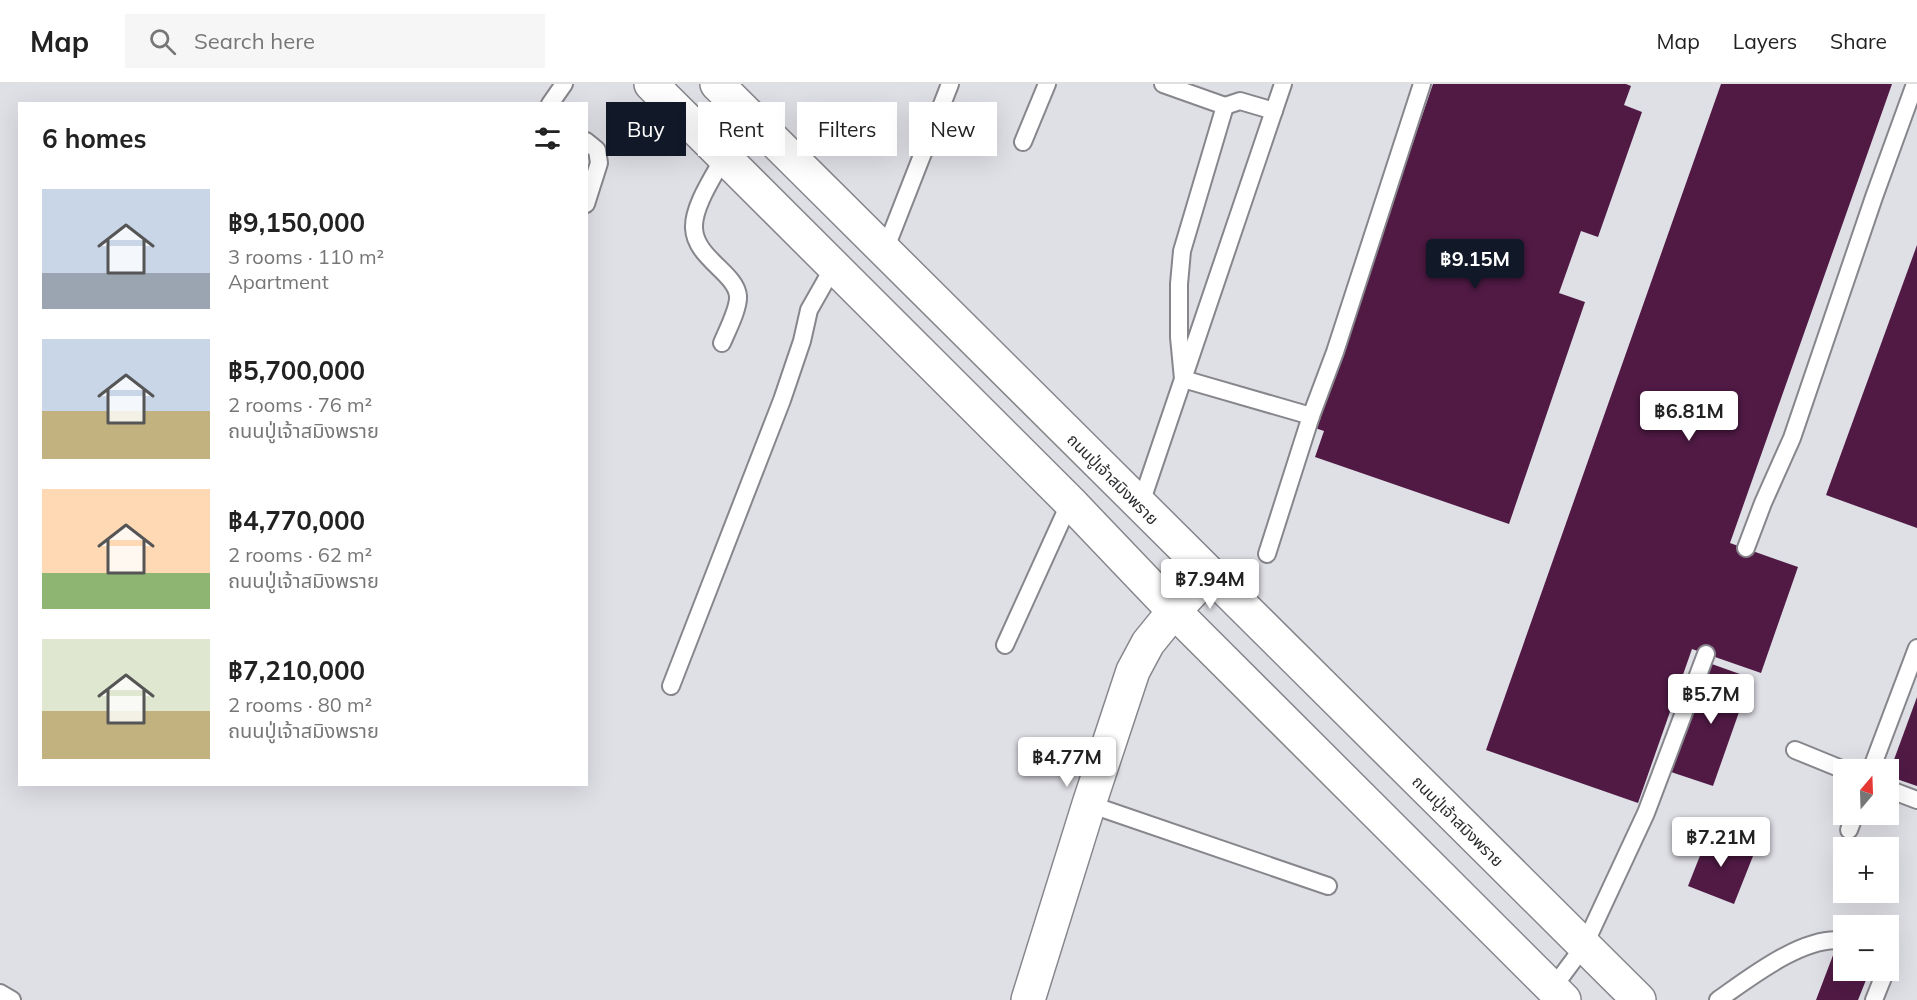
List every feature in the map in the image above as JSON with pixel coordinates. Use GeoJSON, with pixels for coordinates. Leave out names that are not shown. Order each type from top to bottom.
{"type":"FeatureCollection","features":[{"type":"Feature","properties":{"kind":"main road"},"geometry":{"type":"LineString","coordinates":[[651,84],[698,130]]}},
{"type":"Feature","properties":{"kind":"main road","name":"ถนนปู่เจ้าสมิงพราย"},"geometry":{"type":"LineString","coordinates":[[724,91],[1639,1000]]}},
{"type":"Feature","properties":{"kind":"main road"},"geometry":{"type":"LineString","coordinates":[[724,156],[1070,502],[1174,611],[1558,994]]}},
{"type":"Feature","properties":{"kind":"main road"},"geometry":{"type":"LineString","coordinates":[[1028,1000],[1133,671],[1148,643],[1209,574]]}},
{"type":"Feature","properties":{"kind":"lane"},"geometry":{"type":"LineString","coordinates":[[551,102],[564,84]]}},
{"type":"Feature","properties":{"kind":"lane"},"geometry":{"type":"LineString","coordinates":[[885,250],[950,84]]}},
{"type":"Feature","properties":{"kind":"lane"},"geometry":{"type":"LineString","coordinates":[[1023,142],[1047,84]]}},
{"type":"Feature","properties":{"kind":"lane"},"geometry":{"type":"LineString","coordinates":[[1163,84],[1225,106],[1240,101],[1274,111]]}},
{"type":"Feature","properties":{"kind":"lane"},"geometry":{"type":"LineString","coordinates":[[1140,506],[1282,84]]}},
{"type":"Feature","properties":{"kind":"lane"},"geometry":{"type":"LineString","coordinates":[[1267,554],[1422,84]]}},
{"type":"Feature","properties":{"kind":"lane"},"geometry":{"type":"LineString","coordinates":[[1746,548],[1792,438],[1915,84]]}},
{"type":"Feature","properties":{"kind":"lane"},"geometry":{"type":"LineString","coordinates":[[1184,378],[1179,337],[1179,284],[1182,251],[1225,106]]}},
{"type":"Feature","properties":{"kind":"lane"},"geometry":{"type":"LineString","coordinates":[[588,143],[597,150],[599,163],[588,198]]}},
{"type":"Feature","properties":{"kind":"lane"},"geometry":{"type":"LineString","coordinates":[[714,156],[694,228],[697,244],[734,285],[738,295],[736,307],[722,344]]}},
{"type":"Feature","properties":{"kind":"lane"},"geometry":{"type":"LineString","coordinates":[[671,686],[782,400],[802,341],[808,310],[834,266]]}},
{"type":"Feature","properties":{"kind":"lane"},"geometry":{"type":"LineString","coordinates":[[1184,378],[1311,416]]}},
{"type":"Feature","properties":{"kind":"lane"},"geometry":{"type":"LineString","coordinates":[[1005,645],[1070,502]]}},
{"type":"Feature","properties":{"kind":"lane"},"geometry":{"type":"LineString","coordinates":[[1875,759],[1917,648]]}},
{"type":"Feature","properties":{"kind":"lane"},"geometry":{"type":"LineString","coordinates":[[1558,994],[1584,946],[1646,813],[1706,654]]}},
{"type":"Feature","properties":{"kind":"lane"},"geometry":{"type":"LineString","coordinates":[[1795,750],[1833,766]]}},
{"type":"Feature","properties":{"kind":"lane"},"geometry":{"type":"LineString","coordinates":[[1899,793],[1917,800]]}},
{"type":"Feature","properties":{"kind":"lane"},"geometry":{"type":"LineString","coordinates":[[1089,804],[1328,886]]}},
{"type":"Feature","properties":{"kind":"lane"},"geometry":{"type":"LineString","coordinates":[[1718,1000],[1771,963],[1814,944],[1833,940]]}},
{"type":"Feature","properties":{"kind":"lane"},"geometry":{"type":"LineString","coordinates":[[1874,1000],[1882,981]]}},
{"type":"Feature","properties":{"kind":"lane"},"geometry":{"type":"LineString","coordinates":[[0,993],[12,1000]]}},
{"type":"Feature","properties":{"kind":"building"},"geometry":{"type":"Polygon","coordinates":[[[1433,84],[1626,84],[1631,86],[1624,105],[1642,112],[1598,237],[1581,231],[1559,293],[1585,302],[1509,524],[1315,457],[1324,431],[1315,428],[1433,84]]]}},
{"type":"Feature","properties":{"kind":"building"},"geometry":{"type":"Polygon","coordinates":[[[1721,84],[1892,84],[1730,543],[1798,567],[1761,673],[1692,649],[1638,803],[1486,750],[1721,84]]]}},
{"type":"Feature","properties":{"kind":"building"},"geometry":{"type":"Polygon","coordinates":[[[1917,245],[1917,528],[1826,495],[1917,245]]]}},
{"type":"Feature","properties":{"kind":"building"},"geometry":{"type":"Polygon","coordinates":[[[1709,663],[1751,678],[1713,786],[1671,772],[1709,663]]]}},
{"type":"Feature","properties":{"kind":"building"},"geometry":{"type":"Polygon","coordinates":[[[1917,697],[1917,786],[1899,780],[1899,759],[1894,759],[1917,697]]]}},
{"type":"Feature","properties":{"kind":"building"},"geometry":{"type":"Polygon","coordinates":[[[1709,833],[1755,851],[1734,904],[1688,886],[1709,833]]]}},
{"type":"Feature","properties":{"kind":"building"},"geometry":{"type":"Polygon","coordinates":[[[1833,955],[1833,981],[1866,981],[1858,1000],[1816,1000],[1833,955]]]}}]}
